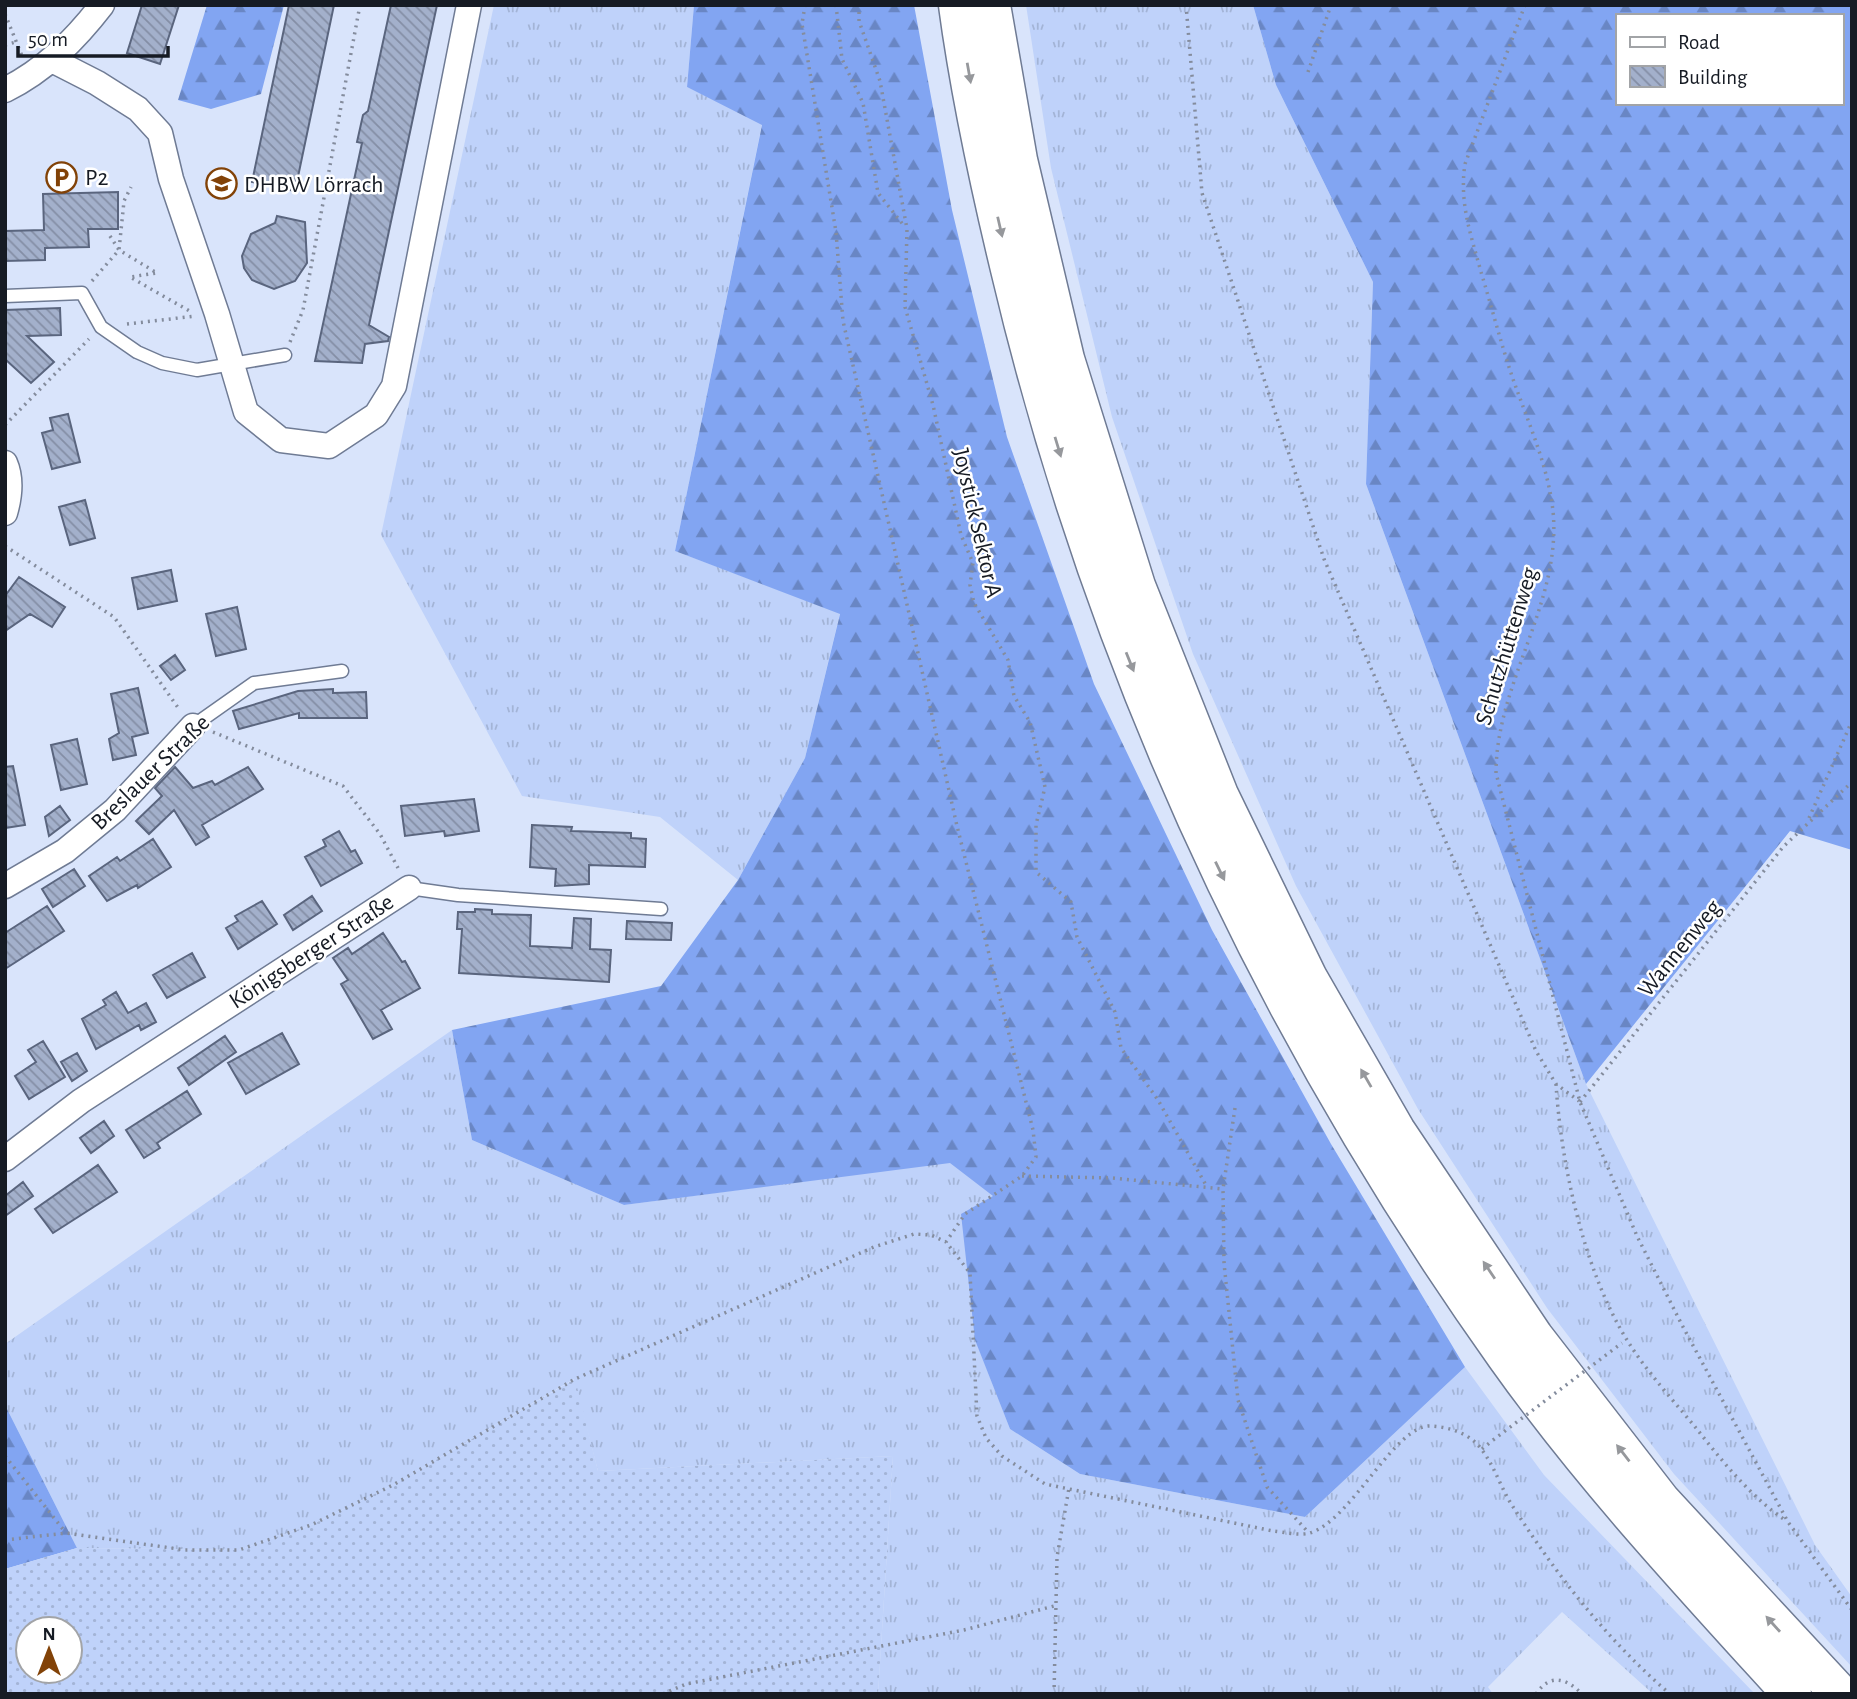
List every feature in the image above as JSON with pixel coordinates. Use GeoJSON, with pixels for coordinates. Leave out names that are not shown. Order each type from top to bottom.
{"type":"FeatureCollection","features":[{"type":"Feature","properties":{"kind":"highway"},"geometry":{"type":"LineString","coordinates":[[958,5],[984,160],[1031,359],[1077,511],[1125,651],[1188,803],[1275,984],[1368,1150],[1508,1358],[1638,1525],[1792,1694]]}},
{"type":"Feature","properties":{"kind":"highway"},"geometry":{"type":"LineString","coordinates":[[991,5],[1018,160],[1065,359],[1136,586],[1219,795],[1308,978],[1396,1131],[1534,1338],[1661,1501],[1840,1694]]}},
{"type":"Feature","properties":{"kind":"street"},"geometry":{"type":"LineString","coordinates":[[5,90],[31,77],[52,60],[83,31],[102,5]]}},
{"type":"Feature","properties":{"kind":"street"},"geometry":{"type":"LineString","coordinates":[[52,60],[97,83],[138,109],[160,133],[207,315],[230,364],[246,412],[281,440],[329,446],[376,415],[394,386],[469,5]]}},
{"type":"Feature","properties":{"kind":"street"},"geometry":{"type":"LineString","coordinates":[[5,463],[9,472],[9,498],[5,513]]}},
{"type":"Feature","properties":{"kind":"street","name":"Breslauer Straße"},"geometry":{"type":"LineString","coordinates":[[5,886],[65,850],[115,810],[193,726]]}},
{"type":"Feature","properties":{"kind":"street","name":"Königsberger Straße"},"geometry":{"type":"LineString","coordinates":[[5,1159],[81,1101],[409,888]]}},
{"type":"Feature","properties":{"kind":"lane"},"geometry":{"type":"LineString","coordinates":[[5,296],[82,293],[101,327],[137,352],[162,363],[197,370],[285,355]]}},
{"type":"Feature","properties":{"kind":"lane","name":"Breslauer Straße"},"geometry":{"type":"LineString","coordinates":[[193,726],[254,682],[342,671]]}},
{"type":"Feature","properties":{"kind":"lane","name":"Königsberger Straße"},"geometry":{"type":"LineString","coordinates":[[409,888],[458,895],[661,909]]}},
{"type":"Feature","properties":{"kind":"path"},"geometry":{"type":"LineString","coordinates":[[285,355],[303,310],[360,5]]}},
{"type":"Feature","properties":{"kind":"path"},"geometry":{"type":"LineString","coordinates":[[805,5],[802,24],[836,232],[844,321],[948,786],[1033,1130],[1037,1157],[1022,1176],[965,1214],[946,1242]]}},
{"type":"Feature","properties":{"kind":"path"},"geometry":{"type":"LineString","coordinates":[[836,5],[842,59],[863,103],[877,192],[906,229]]}},
{"type":"Feature","properties":{"kind":"path","name":"Joystick Sektor A"},"geometry":{"type":"LineString","coordinates":[[859,5],[859,22],[880,80],[906,229],[905,307],[933,405],[961,535],[972,563],[974,603],[1008,660],[1014,696],[1030,722],[1045,787],[1036,825],[1036,872],[1071,901],[1077,937],[1115,1012],[1121,1048],[1186,1146],[1207,1187]]}},
{"type":"Feature","properties":{"kind":"path"},"geometry":{"type":"LineString","coordinates":[[1186,5],[1202,192],[1324,559],[1536,1051],[1556,1084],[1580,1102]]}},
{"type":"Feature","properties":{"kind":"path"},"geometry":{"type":"LineString","coordinates":[[1308,72],[1331,5]]}},
{"type":"Feature","properties":{"kind":"path","name":"Schutzhüttenweg"},"geometry":{"type":"LineString","coordinates":[[1525,5],[1465,164],[1461,186],[1464,214],[1511,374],[1546,474],[1553,512],[1549,572],[1496,742],[1496,773],[1580,1102],[1637,1236],[1788,1522]]}},
{"type":"Feature","properties":{"kind":"path"},"geometry":{"type":"LineString","coordinates":[[5,14],[31,77]]}},
{"type":"Feature","properties":{"kind":"path"},"geometry":{"type":"LineString","coordinates":[[5,45],[16,42]]}},
{"type":"Feature","properties":{"kind":"path"},"geometry":{"type":"LineString","coordinates":[[82,293],[119,250],[124,201],[131,187]]}},
{"type":"Feature","properties":{"kind":"path"},"geometry":{"type":"LineString","coordinates":[[110,236],[119,250],[157,273],[130,277],[207,315]]}},
{"type":"Feature","properties":{"kind":"path"},"geometry":{"type":"LineString","coordinates":[[5,425],[101,327],[207,315]]}},
{"type":"Feature","properties":{"kind":"path"},"geometry":{"type":"LineString","coordinates":[[5,546],[114,617],[168,694]]}},
{"type":"Feature","properties":{"kind":"path"},"geometry":{"type":"LineString","coordinates":[[1809,820],[1852,720]]}},
{"type":"Feature","properties":{"kind":"path"},"geometry":{"type":"LineString","coordinates":[[229,737],[343,786],[380,834],[409,888]]}},
{"type":"Feature","properties":{"kind":"path"},"geometry":{"type":"LineString","coordinates":[[1809,820],[1852,782]]}},
{"type":"Feature","properties":{"kind":"path","name":"Wannenweg"},"geometry":{"type":"LineString","coordinates":[[1580,1102],[1707,940],[1809,820]]}},
{"type":"Feature","properties":{"kind":"path"},"geometry":{"type":"LineString","coordinates":[[1556,1084],[1568,1179],[1599,1283],[1624,1341],[1712,1448],[1768,1509],[1788,1522],[1852,1610]]}},
{"type":"Feature","properties":{"kind":"path"},"geometry":{"type":"LineString","coordinates":[[1235,1108],[1223,1189],[1224,1263],[1238,1400],[1267,1487],[1309,1534]]}},
{"type":"Feature","properties":{"kind":"path"},"geometry":{"type":"LineString","coordinates":[[1022,1176],[1112,1178],[1223,1189]]}},
{"type":"Feature","properties":{"kind":"path"},"geometry":{"type":"LineString","coordinates":[[5,1540],[66,1533],[185,1550],[239,1550],[311,1525],[393,1485],[575,1379],[874,1247],[914,1234],[931,1235],[946,1242],[970,1273],[977,1416],[986,1438],[1002,1455],[1045,1484],[1273,1531],[1309,1534],[1339,1514],[1401,1440],[1425,1425],[1443,1426],[1463,1433],[1482,1448],[1509,1500],[1600,1627],[1670,1694]]}},
{"type":"Feature","properties":{"kind":"path"},"geometry":{"type":"LineString","coordinates":[[1482,1448],[1624,1341]]}},
{"type":"Feature","properties":{"kind":"path"},"geometry":{"type":"LineString","coordinates":[[5,1456],[66,1533]]}},
{"type":"Feature","properties":{"kind":"path"},"geometry":{"type":"LineString","coordinates":[[1054,1694],[1057,1557],[1069,1488]]}},
{"type":"Feature","properties":{"kind":"path"},"geometry":{"type":"LineString","coordinates":[[663,1694],[686,1684],[976,1627],[1054,1606]]}},
{"type":"Feature","properties":{"kind":"path"},"geometry":{"type":"LineString","coordinates":[[1536,1694],[1544,1683],[1553,1679],[1570,1682],[1582,1694]]}},
{"type":"Feature","properties":{"kind":"green space"},"geometry":{"type":"Polygon","coordinates":[[[207,5],[284,5],[261,94],[211,109],[178,100],[207,5]]]}},
{"type":"Feature","properties":{"kind":"green space"},"geometry":{"type":"Polygon","coordinates":[[[494,5],[694,5],[687,87],[762,124],[675,551],[840,613],[805,758],[738,880],[660,817],[522,796],[381,535],[494,5]]]}},
{"type":"Feature","properties":{"kind":"green space"},"geometry":{"type":"Polygon","coordinates":[[[694,5],[914,5],[952,210],[1007,437],[1094,684],[1212,930],[1331,1144],[1465,1367],[1305,1517],[1080,1474],[1010,1429],[975,1340],[961,1214],[993,1196],[950,1163],[624,1205],[472,1140],[452,1030],[661,986],[738,880],[805,758],[840,614],[675,551],[762,125],[687,87],[694,5]]]}},
{"type":"Feature","properties":{"kind":"green space"},"geometry":{"type":"Polygon","coordinates":[[[1026,5],[1253,5],[1276,85],[1373,282],[1366,484],[1586,1084],[1815,1545],[1852,1597],[1852,1667],[1674,1474],[1547,1308],[1418,1109],[1296,886],[1193,654],[1112,417],[1051,168],[1026,5]]]}},
{"type":"Feature","properties":{"kind":"green space"},"geometry":{"type":"Polygon","coordinates":[[[1253,5],[1852,5],[1852,850],[1790,831],[1586,1084],[1366,484],[1373,282],[1276,85],[1253,5]]]}},
{"type":"Feature","properties":{"kind":"green space"},"geometry":{"type":"Polygon","coordinates":[[[452,1030],[472,1140],[624,1205],[950,1162],[994,1196],[975,1339],[1010,1429],[1080,1474],[1305,1517],[1465,1367],[1544,1475],[1755,1694],[1653,1694],[1562,1612],[1488,1687],[1493,1694],[878,1694],[893,1456],[598,1471],[574,1379],[393,1485],[311,1525],[239,1550],[77,1548],[5,1405],[5,1344],[452,1030]]]}},
{"type":"Feature","properties":{"kind":"green space"},"geometry":{"type":"Polygon","coordinates":[[[575,1379],[598,1471],[893,1456],[878,1694],[5,1694],[5,1569],[77,1548],[239,1550],[311,1525],[393,1485],[575,1379]]]}},
{"type":"Feature","properties":{"kind":"green space"},"geometry":{"type":"Polygon","coordinates":[[[5,1405],[77,1548],[5,1569],[5,1405]]]}},
{"type":"Feature","properties":{"kind":"building"},"geometry":{"type":"Polygon","coordinates":[[[142,5],[179,5],[160,64],[127,53],[142,5]]]}},
{"type":"Feature","properties":{"kind":"building"},"geometry":{"type":"Polygon","coordinates":[[[289,5],[334,5],[295,191],[252,182],[289,5]]]}},
{"type":"Feature","properties":{"kind":"building"},"geometry":{"type":"Polygon","coordinates":[[[391,5],[437,5],[369,325],[389,337],[388,341],[365,344],[362,363],[315,361],[362,143],[357,142],[363,115],[368,111],[391,5]]]}},
{"type":"Feature","properties":{"kind":"building"},"geometry":{"type":"Polygon","coordinates":[[[118,192],[118,229],[88,229],[89,247],[45,248],[45,260],[5,261],[5,231],[44,230],[43,194],[118,192]]]}},
{"type":"Feature","properties":{"kind":"building"},"geometry":{"type":"Polygon","coordinates":[[[277,216],[305,222],[307,263],[295,281],[274,289],[252,280],[244,268],[242,256],[251,234],[275,223],[277,216]]]}},
{"type":"Feature","properties":{"kind":"building"},"geometry":{"type":"Polygon","coordinates":[[[60,308],[61,335],[27,336],[54,362],[31,383],[5,359],[5,310],[60,308]]]}},
{"type":"Feature","properties":{"kind":"building"},"geometry":{"type":"Polygon","coordinates":[[[68,414],[80,462],[52,469],[42,433],[53,430],[50,418],[68,414]]]}},
{"type":"Feature","properties":{"kind":"building"},"geometry":{"type":"Polygon","coordinates":[[[85,500],[95,538],[70,545],[59,507],[85,500]]]}},
{"type":"Feature","properties":{"kind":"building"},"geometry":{"type":"Polygon","coordinates":[[[171,570],[177,601],[138,609],[132,578],[171,570]]]}},
{"type":"Feature","properties":{"kind":"building"},"geometry":{"type":"Polygon","coordinates":[[[19,577],[65,607],[52,627],[30,614],[5,631],[5,596],[19,577]]]}},
{"type":"Feature","properties":{"kind":"building"},"geometry":{"type":"Polygon","coordinates":[[[237,607],[246,649],[216,656],[206,614],[237,607]]]}},
{"type":"Feature","properties":{"kind":"building"},"geometry":{"type":"Polygon","coordinates":[[[175,655],[185,670],[171,680],[160,666],[175,655]]]}},
{"type":"Feature","properties":{"kind":"building"},"geometry":{"type":"Polygon","coordinates":[[[138,688],[148,733],[132,737],[136,755],[113,760],[109,739],[119,733],[111,694],[138,688]]]}},
{"type":"Feature","properties":{"kind":"building"},"geometry":{"type":"Polygon","coordinates":[[[333,689],[333,693],[366,692],[367,718],[299,718],[299,713],[239,729],[233,711],[298,691],[333,689]]]}},
{"type":"Feature","properties":{"kind":"building"},"geometry":{"type":"Polygon","coordinates":[[[77,739],[87,784],[61,790],[51,745],[77,739]]]}},
{"type":"Feature","properties":{"kind":"building"},"geometry":{"type":"Polygon","coordinates":[[[13,766],[25,825],[5,828],[5,767],[13,766]]]}},
{"type":"Feature","properties":{"kind":"building"},"geometry":{"type":"Polygon","coordinates":[[[175,767],[193,788],[212,781],[215,785],[248,767],[263,789],[202,825],[209,837],[196,845],[174,810],[149,834],[136,821],[162,796],[155,788],[175,767]]]}},
{"type":"Feature","properties":{"kind":"building"},"geometry":{"type":"Polygon","coordinates":[[[474,799],[479,831],[445,836],[444,831],[405,836],[401,806],[474,799]]]}},
{"type":"Feature","properties":{"kind":"building"},"geometry":{"type":"Polygon","coordinates":[[[60,806],[70,820],[49,836],[45,817],[60,806]]]}},
{"type":"Feature","properties":{"kind":"building"},"geometry":{"type":"Polygon","coordinates":[[[532,825],[572,827],[571,831],[631,833],[631,838],[646,839],[645,867],[589,865],[589,884],[555,886],[556,869],[530,867],[532,825]]]}},
{"type":"Feature","properties":{"kind":"building"},"geometry":{"type":"Polygon","coordinates":[[[339,831],[351,852],[355,850],[362,863],[321,886],[305,857],[326,846],[323,840],[339,831]]]}},
{"type":"Feature","properties":{"kind":"building"},"geometry":{"type":"Polygon","coordinates":[[[153,839],[171,867],[138,888],[137,885],[107,901],[89,876],[117,857],[120,861],[153,839]]]}},
{"type":"Feature","properties":{"kind":"building"},"geometry":{"type":"Polygon","coordinates":[[[74,869],[85,886],[53,907],[42,889],[74,869]]]}},
{"type":"Feature","properties":{"kind":"building"},"geometry":{"type":"Polygon","coordinates":[[[312,896],[322,911],[293,930],[284,915],[312,896]]]}},
{"type":"Feature","properties":{"kind":"building"},"geometry":{"type":"Polygon","coordinates":[[[262,901],[277,924],[238,949],[226,928],[238,921],[235,916],[262,901]]]}},
{"type":"Feature","properties":{"kind":"building"},"geometry":{"type":"Polygon","coordinates":[[[47,906],[64,931],[5,969],[5,933],[47,906]]]}},
{"type":"Feature","properties":{"kind":"building"},"geometry":{"type":"Polygon","coordinates":[[[475,909],[492,910],[492,914],[531,915],[530,946],[572,948],[574,918],[591,919],[590,949],[611,950],[609,982],[459,973],[462,929],[457,929],[458,912],[475,912],[475,909]]]}},
{"type":"Feature","properties":{"kind":"building"},"geometry":{"type":"Polygon","coordinates":[[[627,921],[672,923],[671,940],[626,939],[627,921]]]}},
{"type":"Feature","properties":{"kind":"building"},"geometry":{"type":"Polygon","coordinates":[[[383,933],[402,962],[405,961],[420,988],[381,1010],[392,1029],[373,1039],[341,984],[348,980],[333,958],[348,948],[352,954],[383,933]]]}},
{"type":"Feature","properties":{"kind":"building"},"geometry":{"type":"Polygon","coordinates":[[[192,953],[205,977],[167,998],[153,975],[192,953]]]}},
{"type":"Feature","properties":{"kind":"building"},"geometry":{"type":"Polygon","coordinates":[[[116,992],[128,1013],[146,1003],[156,1022],[141,1030],[139,1025],[96,1049],[82,1019],[106,1005],[103,1000],[116,992]]]}},
{"type":"Feature","properties":{"kind":"building"},"geometry":{"type":"Polygon","coordinates":[[[282,1033],[299,1064],[246,1094],[228,1063],[282,1033]]]}},
{"type":"Feature","properties":{"kind":"building"},"geometry":{"type":"Polygon","coordinates":[[[225,1036],[236,1052],[189,1085],[178,1068],[225,1036]]]}},
{"type":"Feature","properties":{"kind":"building"},"geometry":{"type":"Polygon","coordinates":[[[43,1041],[65,1077],[29,1099],[15,1076],[36,1062],[28,1050],[43,1041]]]}},
{"type":"Feature","properties":{"kind":"building"},"geometry":{"type":"Polygon","coordinates":[[[77,1053],[87,1071],[72,1081],[61,1062],[77,1053]]]}},
{"type":"Feature","properties":{"kind":"building"},"geometry":{"type":"Polygon","coordinates":[[[187,1091],[201,1114],[157,1143],[160,1148],[144,1158],[126,1130],[187,1091]]]}},
{"type":"Feature","properties":{"kind":"building"},"geometry":{"type":"Polygon","coordinates":[[[104,1121],[114,1136],[91,1153],[80,1138],[104,1121]]]}},
{"type":"Feature","properties":{"kind":"building"},"geometry":{"type":"Polygon","coordinates":[[[98,1165],[117,1192],[53,1233],[35,1209],[98,1165]]]}},
{"type":"Feature","properties":{"kind":"building"},"geometry":{"type":"Polygon","coordinates":[[[23,1182],[33,1196],[5,1216],[5,1196],[23,1182]]]}},
{"type":"Feature","properties":{"kind":"place","name":"P2"},"geometry":{"type":"Point","coordinates":[62,177]}},
{"type":"Feature","properties":{"kind":"place","name":"DHBW Lörrach"},"geometry":{"type":"Point","coordinates":[221,184]}}]}
